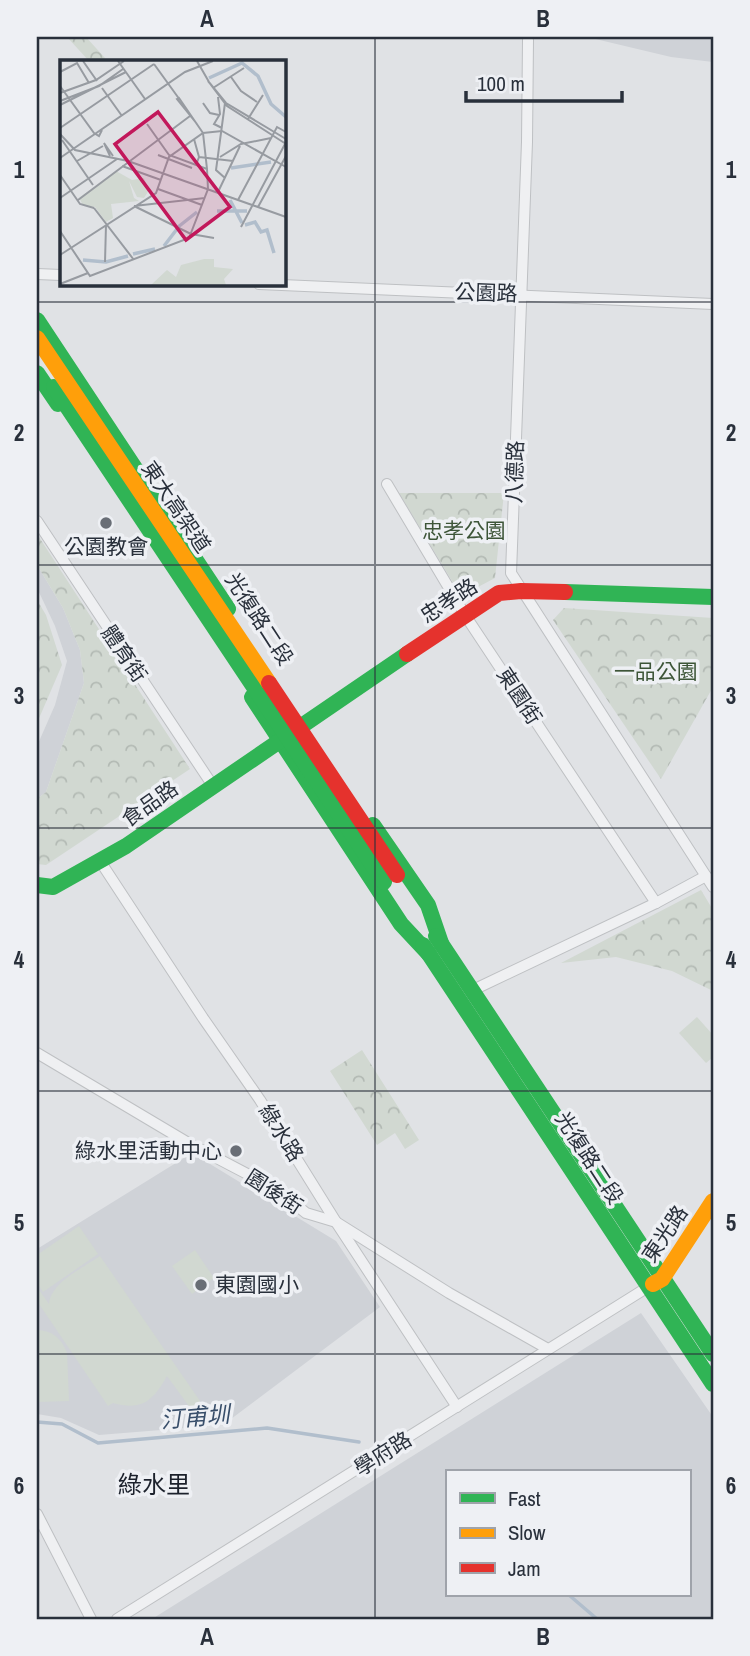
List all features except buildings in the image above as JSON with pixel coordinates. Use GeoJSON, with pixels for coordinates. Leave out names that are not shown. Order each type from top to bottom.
{"type":"FeatureCollection","features":[{"type":"Feature","properties":{"kind":"main road","name":"光復路二段"},"geometry":{"type":"LineString","coordinates":[[37,320],[303,723],[428,905],[435,949]]}},
{"type":"Feature","properties":{"kind":"main road","name":"東大高架道"},"geometry":{"type":"LineString","coordinates":[[37,338],[391,879]]}},
{"type":"Feature","properties":{"kind":"main road","name":"東大高架道"},"geometry":{"type":"LineString","coordinates":[[37,360],[391,879]]}},
{"type":"Feature","properties":{"kind":"main road","name":"光復路二段"},"geometry":{"type":"LineString","coordinates":[[37,373],[401,924],[435,949],[473,990],[655,1283],[713,1384]]}},
{"type":"Feature","properties":{"kind":"main road"},"geometry":{"type":"LineString","coordinates":[[54,387],[71,398],[256,679],[280,740]]}},
{"type":"Feature","properties":{"kind":"main road","name":"忠孝路"},"geometry":{"type":"LineString","coordinates":[[280,740],[499,593],[521,591],[713,597]]}},
{"type":"Feature","properties":{"kind":"main road","name":"食品路"},"geometry":{"type":"LineString","coordinates":[[37,885],[53,887],[126,846],[280,740]]}},
{"type":"Feature","properties":{"kind":"main road","name":"光復路二段"},"geometry":{"type":"LineString","coordinates":[[391,879],[655,1283],[713,1354]]}},
{"type":"Feature","properties":{"kind":"main road","name":"東光路"},"geometry":{"type":"LineString","coordinates":[[655,1283],[713,1201]]}},
{"type":"Feature","properties":{"kind":"street","name":"八德路"},"geometry":{"type":"LineString","coordinates":[[528,40],[527,142],[511,573],[713,887]]}},
{"type":"Feature","properties":{"kind":"street"},"geometry":{"type":"LineString","coordinates":[[37,274],[60,275]]}},
{"type":"Feature","properties":{"kind":"street","name":"公園路"},"geometry":{"type":"LineString","coordinates":[[285,285],[713,304]]}},
{"type":"Feature","properties":{"kind":"street","name":"東園街"},"geometry":{"type":"LineString","coordinates":[[387,484],[465,615],[656,903]]}},
{"type":"Feature","properties":{"kind":"street","name":"體育街"},"geometry":{"type":"LineString","coordinates":[[37,522],[213,786]]}},
{"type":"Feature","properties":{"kind":"street","name":"綠水路"},"geometry":{"type":"LineString","coordinates":[[100,861],[260,1100],[457,1407]]}},
{"type":"Feature","properties":{"kind":"street"},"geometry":{"type":"LineString","coordinates":[[473,990],[656,903],[706,876]]}},
{"type":"Feature","properties":{"kind":"street","name":"園後街"},"geometry":{"type":"LineString","coordinates":[[37,1053],[190,1144],[276,1189],[306,1213],[336,1222],[449,1293],[548,1349]]}},
{"type":"Feature","properties":{"kind":"street","name":"學府路"},"geometry":{"type":"LineString","coordinates":[[117,1619],[655,1283]]}},
{"type":"Feature","properties":{"kind":"street"},"geometry":{"type":"LineString","coordinates":[[37,1514],[91,1619]]}},
{"type":"Feature","properties":{"kind":"shaded area"},"geometry":{"type":"Polygon","coordinates":[[[587,37],[713,37],[713,62],[671,57],[587,37]]]}},
{"type":"Feature","properties":{"kind":"shaded area"},"geometry":{"type":"Polygon","coordinates":[[[37,565],[63,608],[80,650],[84,683],[46,792],[37,799],[37,746],[55,705],[67,661],[55,626],[37,588],[37,565]]]}},
{"type":"Feature","properties":{"kind":"shaded area","name":"東園國小"},"geometry":{"type":"Polygon","coordinates":[[[192,1153],[336,1241],[380,1307],[223,1425],[99,1435],[61,1418],[37,1414],[37,1249],[192,1153]]]}},
{"type":"Feature","properties":{"kind":"shaded area"},"geometry":{"type":"Polygon","coordinates":[[[641,1313],[713,1417],[713,1619],[152,1619],[641,1313]]]}},
{"type":"Feature","properties":{"kind":"green space"},"geometry":{"type":"Polygon","coordinates":[[[67,37],[86,37],[105,58],[88,60],[67,37]]]}},
{"type":"Feature","properties":{"kind":"green space","name":"忠孝公園"},"geometry":{"type":"Polygon","coordinates":[[[399,493],[504,493],[495,578],[461,596],[399,493]]]}},
{"type":"Feature","properties":{"kind":"green space"},"geometry":{"type":"Polygon","coordinates":[[[37,534],[190,769],[46,865],[37,864],[37,799],[46,792],[84,683],[80,650],[63,608],[37,565],[37,534]]]}},
{"type":"Feature","properties":{"kind":"green space"},"geometry":{"type":"Polygon","coordinates":[[[37,600],[46,615],[62,665],[37,723],[37,600]]]}},
{"type":"Feature","properties":{"kind":"green space","name":"一品公園"},"geometry":{"type":"Polygon","coordinates":[[[564,608],[713,618],[713,687],[661,779],[553,620],[564,608]]]}},
{"type":"Feature","properties":{"kind":"green space"},"geometry":{"type":"Polygon","coordinates":[[[701,890],[713,910],[713,991],[672,971],[616,957],[561,963],[701,890]]]}},
{"type":"Feature","properties":{"kind":"green space"},"geometry":{"type":"Polygon","coordinates":[[[697,1017],[713,1035],[713,1057],[706,1063],[679,1033],[697,1017]]]}},
{"type":"Feature","properties":{"kind":"green space"},"geometry":{"type":"Polygon","coordinates":[[[362,1050],[419,1140],[405,1149],[395,1133],[377,1145],[330,1071],[362,1050]]]}},
{"type":"Feature","properties":{"kind":"green space"},"geometry":{"type":"Polygon","coordinates":[[[79,1226],[98,1254],[43,1292],[37,1283],[37,1255],[79,1226]]]}},
{"type":"Feature","properties":{"kind":"green space"},"geometry":{"type":"Polygon","coordinates":[[[195,1250],[214,1278],[192,1294],[172,1266],[195,1250]]]}},
{"type":"Feature","properties":{"kind":"green space"},"geometry":{"type":"Polygon","coordinates":[[[100,1256],[200,1401],[191,1409],[167,1376],[157,1392],[146,1402],[132,1406],[113,1403],[108,1406],[37,1301],[37,1287],[49,1304],[55,1289],[62,1282],[100,1256]]]}},
{"type":"Feature","properties":{"kind":"green space"},"geometry":{"type":"Polygon","coordinates":[[[37,1330],[52,1334],[65,1348],[69,1401],[37,1402],[37,1330]]]}},
{"type":"Feature","properties":{"kind":"waterway","name":"汀甫圳"},"geometry":{"type":"LineString","coordinates":[[37,1422],[62,1424],[98,1443],[267,1428],[359,1442]]}},
{"type":"Feature","properties":{"kind":"waterway","name":"汀甫圳"},"geometry":{"type":"LineString","coordinates":[[570,1596],[597,1619]]}},
{"type":"Feature","properties":{"kind":"traffic: fast"},"geometry":{"type":"LineString","coordinates":[[37,320],[228,609]]}},
{"type":"Feature","properties":{"kind":"traffic: fast"},"geometry":{"type":"LineString","coordinates":[[37,373],[58,404]]}},
{"type":"Feature","properties":{"kind":"traffic: fast"},"geometry":{"type":"LineString","coordinates":[[54,387],[384,882]]}},
{"type":"Feature","properties":{"kind":"traffic: fast"},"geometry":{"type":"LineString","coordinates":[[565,592],[713,597]]}},
{"type":"Feature","properties":{"kind":"traffic: fast"},"geometry":{"type":"LineString","coordinates":[[37,885],[53,887],[126,846],[407,654]]}},
{"type":"Feature","properties":{"kind":"traffic: fast"},"geometry":{"type":"LineString","coordinates":[[252,697],[401,924],[429,954]]}},
{"type":"Feature","properties":{"kind":"traffic: fast"},"geometry":{"type":"LineString","coordinates":[[373,825],[428,905],[441,943]]}},
{"type":"Feature","properties":{"kind":"traffic: fast"},"geometry":{"type":"LineString","coordinates":[[436,936],[713,1354]]}},
{"type":"Feature","properties":{"kind":"traffic: fast"},"geometry":{"type":"LineString","coordinates":[[423,945],[713,1384]]}},
{"type":"Feature","properties":{"kind":"traffic: slow"},"geometry":{"type":"LineString","coordinates":[[37,338],[269,683]]}},
{"type":"Feature","properties":{"kind":"traffic: slow"},"geometry":{"type":"LineString","coordinates":[[653,1284],[662,1279],[713,1201]]}},
{"type":"Feature","properties":{"kind":"traffic: jam"},"geometry":{"type":"LineString","coordinates":[[407,654],[499,593],[565,592]]}},
{"type":"Feature","properties":{"kind":"traffic: jam"},"geometry":{"type":"LineString","coordinates":[[269,683],[397,875]]}},
{"type":"Feature","properties":{"kind":"place","name":"公園教會"},"geometry":{"type":"Point","coordinates":[106,523]}},
{"type":"Feature","properties":{"kind":"place","name":"綠水里活動中心"},"geometry":{"type":"Point","coordinates":[236,1151]}},
{"type":"Feature","properties":{"kind":"place","name":"東園國小"},"geometry":{"type":"Point","coordinates":[201,1285]}},
{"type":"Feature","properties":{"kind":"district","name":"綠水里"},"geometry":{"type":"Point","coordinates":[154,1485]}}]}
